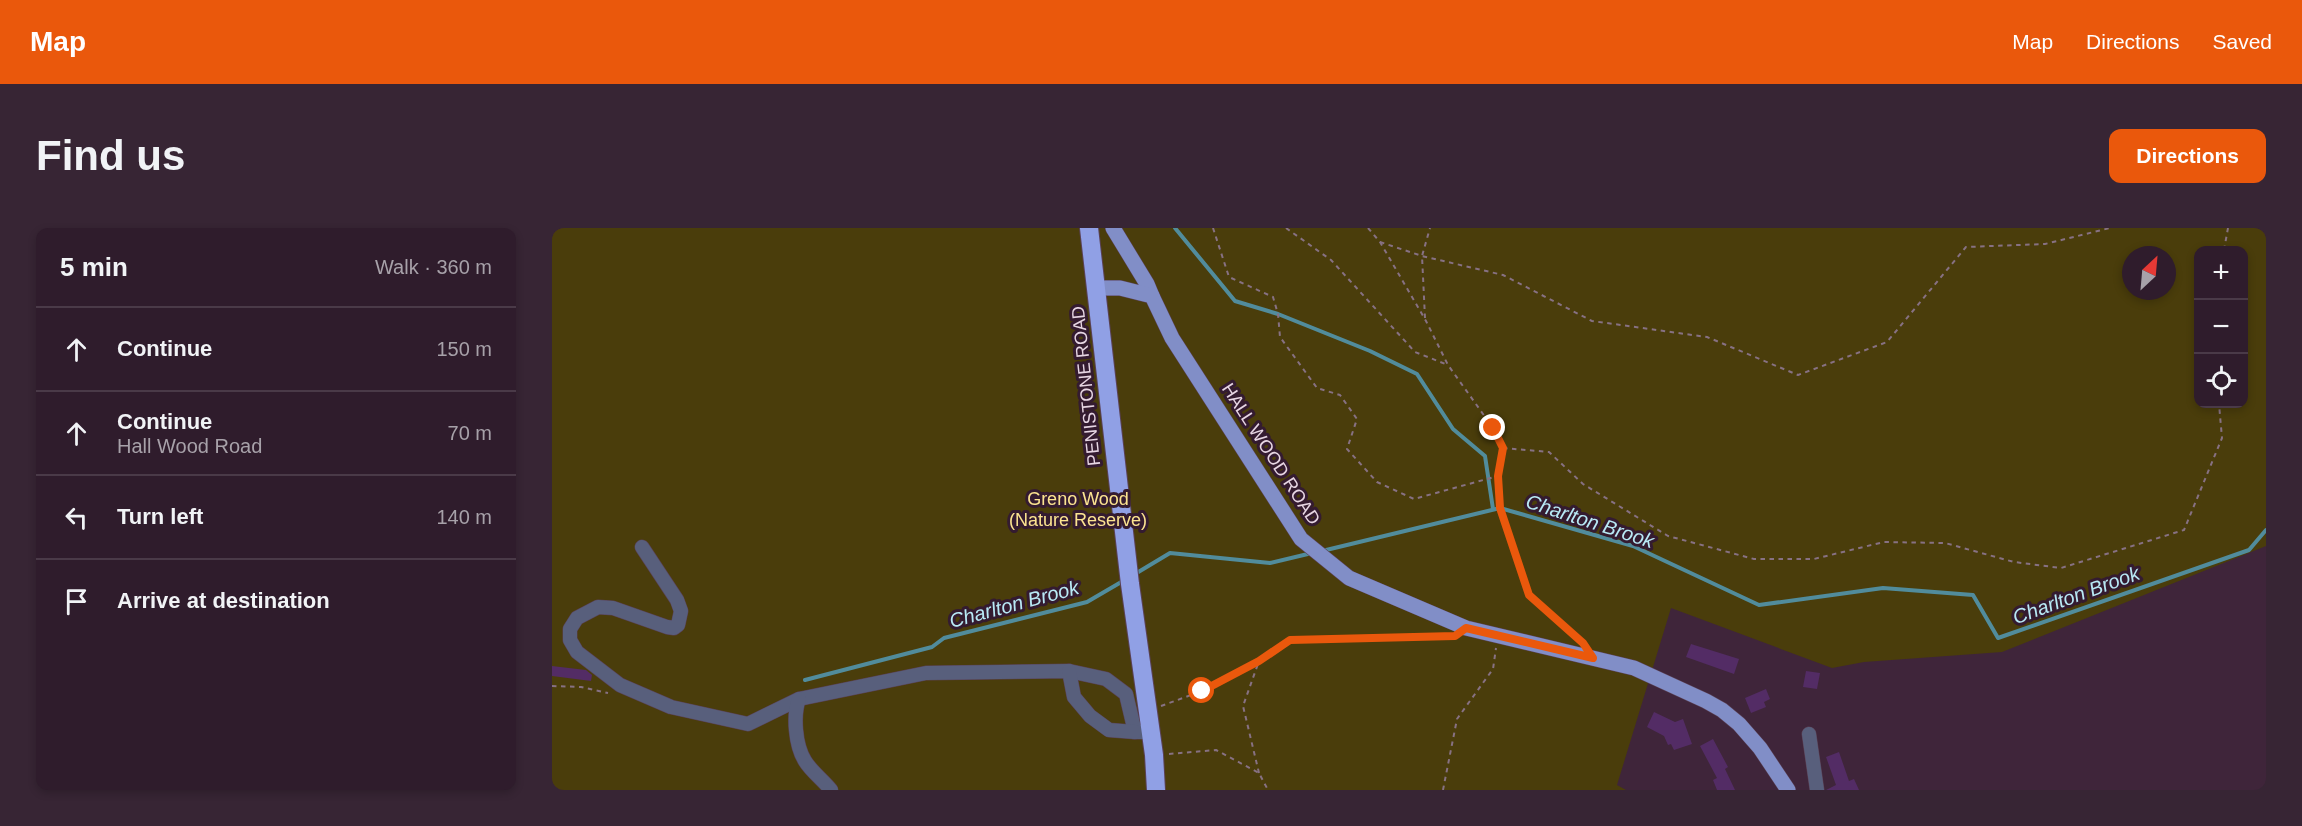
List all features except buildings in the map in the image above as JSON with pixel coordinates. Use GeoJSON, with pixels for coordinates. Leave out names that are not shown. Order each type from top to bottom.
{"type":"FeatureCollection","features":[{"type":"Feature","properties":{"kind":"highway","name":"PENISTONE ROAD"},"geometry":{"type":"LineString","coordinates":[[1089,228],[1130,585],[1147,711],[1143,732],[1154,755],[1156,790]]}},
{"type":"Feature","properties":{"kind":"main road","name":"HALL WOOD ROAD"},"geometry":{"type":"LineString","coordinates":[[1113,228],[1147,284],[1172,338],[1301,539],[1349,578],[1466,628],[1634,668],[1722,710],[1760,748],[1788,790]]}},
{"type":"Feature","properties":{"kind":"main road"},"geometry":{"type":"LineString","coordinates":[[1096,288],[1120,288],[1152,296]]}},
{"type":"Feature","properties":{"kind":"lane"},"geometry":{"type":"LineString","coordinates":[[642,547],[677,600],[681,611],[678,626],[667,627],[613,608],[598,607],[577,618],[570,629],[570,640],[577,652],[620,685],[671,707],[748,724],[799,699],[926,673],[1069,671],[1106,679],[1126,694],[1143,732],[1109,730],[1090,716],[1074,698],[1069,671]]}},
{"type":"Feature","properties":{"kind":"lane"},"geometry":{"type":"LineString","coordinates":[[799,699],[795,709],[795,720],[804,761],[831,790]]}},
{"type":"Feature","properties":{"kind":"lane"},"geometry":{"type":"LineString","coordinates":[[1809,734],[1817,790]]}},
{"type":"Feature","properties":{"kind":"path"},"geometry":{"type":"LineString","coordinates":[[1213,228],[1230,277],[1273,297],[1278,314],[1280,337],[1317,388],[1340,395],[1357,420],[1347,449],[1377,482],[1414,499],[1498,476]]}},
{"type":"Feature","properties":{"kind":"path"},"geometry":{"type":"LineString","coordinates":[[1286,228],[1331,260],[1415,352],[1448,365]]}},
{"type":"Feature","properties":{"kind":"path"},"geometry":{"type":"LineString","coordinates":[[1368,228],[1380,242],[1448,365],[1493,428],[1503,448],[1498,476],[1500,508],[1529,595],[1583,643],[1593,658]]}},
{"type":"Feature","properties":{"kind":"path"},"geometry":{"type":"LineString","coordinates":[[1425,321],[1422,256],[1430,228]]}},
{"type":"Feature","properties":{"kind":"path"},"geometry":{"type":"LineString","coordinates":[[1380,242],[1422,256],[1503,275],[1592,321],[1707,337],[1798,375],[1887,342],[1966,247],[2044,244],[2110,228]]}},
{"type":"Feature","properties":{"kind":"path"},"geometry":{"type":"LineString","coordinates":[[2225,246],[2229,228]]}},
{"type":"Feature","properties":{"kind":"path"},"geometry":{"type":"LineString","coordinates":[[1503,448],[1550,452],[1583,484],[1668,536],[1754,559],[1814,560],[1884,542],[1945,543],[2014,562],[2061,568],[2184,530],[2222,438],[2219,408]]}},
{"type":"Feature","properties":{"kind":"path"},"geometry":{"type":"LineString","coordinates":[[1147,711],[1202,691],[1259,661],[1290,640],[1455,636],[1466,628]]}},
{"type":"Feature","properties":{"kind":"path"},"geometry":{"type":"LineString","coordinates":[[1443,790],[1457,719],[1492,669],[1497,636]]}},
{"type":"Feature","properties":{"kind":"path"},"geometry":{"type":"LineString","coordinates":[[1259,661],[1243,706],[1259,773],[1268,790]]}},
{"type":"Feature","properties":{"kind":"path"},"geometry":{"type":"LineString","coordinates":[[552,686],[581,687],[613,694]]}},
{"type":"Feature","properties":{"kind":"path"},"geometry":{"type":"LineString","coordinates":[[1154,755],[1216,750],[1259,773]]}},
{"type":"Feature","properties":{"kind":"green space","name":"Greno Wood (Nature Reserve)"},"geometry":{"type":"Polygon","coordinates":[[[552,228],[2266,228],[2266,546],[2002,652],[1864,662],[1832,668],[1671,608],[1617,785],[1626,790],[552,790],[552,228]]]}},
{"type":"Feature","properties":{"kind":"waterway"},"geometry":{"type":"LineString","coordinates":[[1175,228],[1235,301],[1278,314],[1370,351],[1417,374],[1453,429],[1485,456],[1493,509]]}},
{"type":"Feature","properties":{"kind":"waterway","name":"Charlton Brook"},"geometry":{"type":"LineString","coordinates":[[1322,551],[1500,508],[1633,546],[1759,605],[1883,588],[1973,595],[1998,638],[2249,550],[2266,530]]}},
{"type":"Feature","properties":{"kind":"waterway","name":"Charlton Brook"},"geometry":{"type":"LineString","coordinates":[[1135,574],[1170,553],[1270,563],[1312,553]]}},
{"type":"Feature","properties":{"kind":"waterway","name":"Charlton Brook"},"geometry":{"type":"LineString","coordinates":[[805,680],[932,647],[944,638],[1087,602],[1123,581]]}},
{"type":"Feature","properties":{"kind":"route"},"geometry":{"type":"LineString","coordinates":[[1202,691],[1259,661],[1290,640],[1455,636],[1466,628],[1593,658],[1583,643],[1529,595],[1500,508],[1498,476],[1503,448],[1493,428]]}}]}
